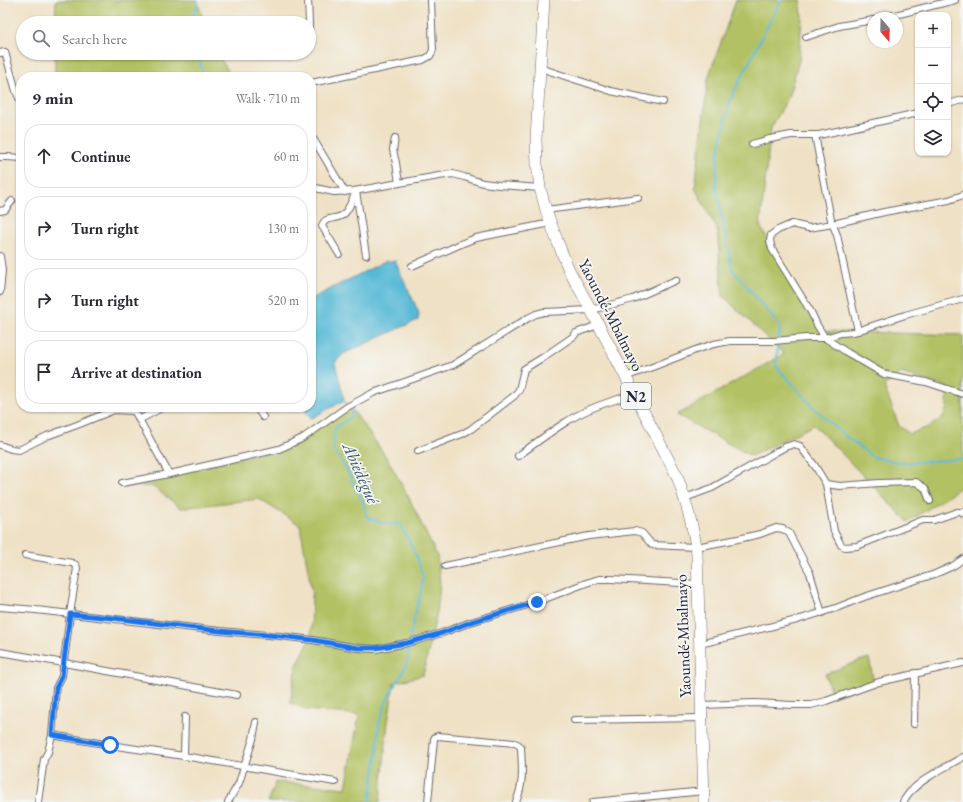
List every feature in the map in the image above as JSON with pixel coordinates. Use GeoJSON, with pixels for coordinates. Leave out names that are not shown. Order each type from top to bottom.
{"type":"FeatureCollection","features":[{"type":"Feature","properties":{"kind":"highway","name":"Yaoundé-Mbalmayo"},"geometry":{"type":"LineString","coordinates":[[544,0],[536,139],[540,188],[546,210],[569,270],[677,476],[692,522],[696,547],[698,584],[704,796]]}},
{"type":"Feature","properties":{"kind":"street"},"geometry":{"type":"LineString","coordinates":[[308,0],[309,16]]}},
{"type":"Feature","properties":{"kind":"street"},"geometry":{"type":"LineString","coordinates":[[316,82],[423,60],[430,56],[433,50],[431,0]]}},
{"type":"Feature","properties":{"kind":"street"},"geometry":{"type":"LineString","coordinates":[[903,13],[955,0]]}},
{"type":"Feature","properties":{"kind":"street"},"geometry":{"type":"LineString","coordinates":[[806,37],[840,26],[867,21]]}},
{"type":"Feature","properties":{"kind":"street"},"geometry":{"type":"LineString","coordinates":[[0,52],[4,52],[16,91]]}},
{"type":"Feature","properties":{"kind":"street"},"geometry":{"type":"LineString","coordinates":[[540,68],[610,91],[663,102]]}},
{"type":"Feature","properties":{"kind":"street"},"geometry":{"type":"LineString","coordinates":[[951,103],[963,100]]}},
{"type":"Feature","properties":{"kind":"street"},"geometry":{"type":"LineString","coordinates":[[752,144],[770,138],[791,135],[818,135],[915,114]]}},
{"type":"Feature","properties":{"kind":"street"},"geometry":{"type":"LineString","coordinates":[[815,135],[833,224],[837,234],[858,330]]}},
{"type":"Feature","properties":{"kind":"street"},"geometry":{"type":"LineString","coordinates":[[395,138],[393,150],[399,183]]}},
{"type":"Feature","properties":{"kind":"street"},"geometry":{"type":"LineString","coordinates":[[316,143],[344,192]]}},
{"type":"Feature","properties":{"kind":"street"},"geometry":{"type":"LineString","coordinates":[[0,157],[16,158]]}},
{"type":"Feature","properties":{"kind":"street"},"geometry":{"type":"LineString","coordinates":[[316,188],[334,192],[356,191],[453,174],[483,183],[540,188]]}},
{"type":"Feature","properties":{"kind":"street"},"geometry":{"type":"LineString","coordinates":[[339,254],[322,226],[323,222],[327,219],[341,217],[347,211],[356,191]]}},
{"type":"Feature","properties":{"kind":"street"},"geometry":{"type":"LineString","coordinates":[[356,191],[366,255]]}},
{"type":"Feature","properties":{"kind":"street"},"geometry":{"type":"LineString","coordinates":[[963,195],[949,200],[884,212],[833,224],[809,228],[792,224],[771,235],[770,241],[772,249],[811,312],[825,338],[884,374],[926,382],[963,394]]}},
{"type":"Feature","properties":{"kind":"street"},"geometry":{"type":"LineString","coordinates":[[546,210],[638,198]]}},
{"type":"Feature","properties":{"kind":"street"},"geometry":{"type":"LineString","coordinates":[[0,211],[5,210],[12,201]]}},
{"type":"Feature","properties":{"kind":"street"},"geometry":{"type":"LineString","coordinates":[[412,266],[476,238],[551,223]]}},
{"type":"Feature","properties":{"kind":"street"},"geometry":{"type":"LineString","coordinates":[[0,256],[2,270],[0,292]]}},
{"type":"Feature","properties":{"kind":"street"},"geometry":{"type":"LineString","coordinates":[[122,483],[279,449],[303,438],[347,407],[373,393],[453,365],[536,314],[555,311],[591,310],[633,299],[676,280]]}},
{"type":"Feature","properties":{"kind":"street"},"geometry":{"type":"LineString","coordinates":[[625,377],[714,344],[730,341],[774,341],[825,338],[858,330],[963,299]]}},
{"type":"Feature","properties":{"kind":"street"},"geometry":{"type":"LineString","coordinates":[[418,451],[471,429],[514,396],[519,390],[524,369],[574,336],[576,333],[598,325]]}},
{"type":"Feature","properties":{"kind":"street"},"geometry":{"type":"LineString","coordinates":[[518,456],[567,421],[604,403],[635,394]]}},
{"type":"Feature","properties":{"kind":"street"},"geometry":{"type":"LineString","coordinates":[[0,445],[10,449],[19,450],[46,436],[109,412]]}},
{"type":"Feature","properties":{"kind":"street"},"geometry":{"type":"LineString","coordinates":[[135,412],[169,474]]}},
{"type":"Feature","properties":{"kind":"street"},"geometry":{"type":"LineString","coordinates":[[139,420],[154,412]]}},
{"type":"Feature","properties":{"kind":"street"},"geometry":{"type":"LineString","coordinates":[[260,412],[263,417]]}},
{"type":"Feature","properties":{"kind":"street"},"geometry":{"type":"LineString","coordinates":[[685,498],[712,488],[785,447],[794,444],[800,446],[826,484],[834,531],[841,545],[845,547],[857,546],[923,520],[934,520],[957,512],[962,512],[963,514]]}},
{"type":"Feature","properties":{"kind":"street"},"geometry":{"type":"LineString","coordinates":[[826,484],[840,486],[916,482],[925,488],[930,501]]}},
{"type":"Feature","properties":{"kind":"street"},"geometry":{"type":"LineString","coordinates":[[445,566],[589,536],[635,531],[642,533],[652,546],[696,547],[760,534],[776,528],[783,529],[789,533],[810,573],[822,613]]}},
{"type":"Feature","properties":{"kind":"street"},"geometry":{"type":"LineString","coordinates":[[25,555],[72,563],[76,564],[77,568],[62,676],[56,688],[52,735],[48,752],[44,759],[38,802]]}},
{"type":"Feature","properties":{"kind":"street"},"geometry":{"type":"LineString","coordinates":[[700,644],[822,613],[864,597],[935,574],[953,566],[963,559]]}},
{"type":"Feature","properties":{"kind":"street"},"geometry":{"type":"LineString","coordinates":[[0,607],[112,618],[220,631],[280,636],[358,648],[376,648],[407,643],[442,633],[471,622],[537,602],[599,579],[698,584]]}},
{"type":"Feature","properties":{"kind":"street"},"geometry":{"type":"LineString","coordinates":[[0,652],[237,695]]}},
{"type":"Feature","properties":{"kind":"street"},"geometry":{"type":"LineString","coordinates":[[702,705],[755,703],[811,705],[879,682],[963,663]]}},
{"type":"Feature","properties":{"kind":"street"},"geometry":{"type":"LineString","coordinates":[[914,724],[915,673]]}},
{"type":"Feature","properties":{"kind":"street"},"geometry":{"type":"LineString","coordinates":[[184,756],[185,717]]}},
{"type":"Feature","properties":{"kind":"street"},"geometry":{"type":"LineString","coordinates":[[574,720],[702,718]]}},
{"type":"Feature","properties":{"kind":"street"},"geometry":{"type":"LineString","coordinates":[[228,802],[239,783],[253,739],[256,722]]}},
{"type":"Feature","properties":{"kind":"street"},"geometry":{"type":"LineString","coordinates":[[52,735],[335,782]]}},
{"type":"Feature","properties":{"kind":"street"},"geometry":{"type":"LineString","coordinates":[[428,802],[435,736],[515,742],[519,745],[521,748],[522,785],[516,802]]}},
{"type":"Feature","properties":{"kind":"street"},"geometry":{"type":"LineString","coordinates":[[902,802],[919,784],[963,757]]}},
{"type":"Feature","properties":{"kind":"street"},"geometry":{"type":"LineString","coordinates":[[594,802],[704,796]]}},
{"type":"Feature","properties":{"kind":"green space"},"geometry":{"type":"Polygon","coordinates":[[[56,0],[197,0],[202,16],[55,16],[56,0]]]}},
{"type":"Feature","properties":{"kind":"green space"},"geometry":{"type":"Polygon","coordinates":[[[736,0],[801,0],[802,17],[799,61],[788,98],[771,128],[760,226],[822,331],[963,335],[963,486],[908,522],[814,425],[751,456],[677,415],[784,354],[723,296],[717,229],[695,188],[708,78],[736,0]],[[901,373],[884,386],[899,426],[910,434],[931,425],[944,415],[947,404],[947,387],[901,373]]]}},
{"type":"Feature","properties":{"kind":"green space"},"geometry":{"type":"Polygon","coordinates":[[[55,60],[221,60],[229,72],[55,72],[55,60]]]}},
{"type":"Feature","properties":{"kind":"green space"},"geometry":{"type":"Polygon","coordinates":[[[349,405],[387,458],[409,498],[437,556],[440,584],[437,612],[423,675],[394,683],[388,722],[380,802],[268,802],[276,782],[346,788],[359,715],[307,710],[290,703],[296,667],[311,637],[312,593],[300,525],[259,499],[181,508],[152,486],[124,487],[124,483],[279,449],[303,438],[349,405]]]}},
{"type":"Feature","properties":{"kind":"green space"},"geometry":{"type":"Polygon","coordinates":[[[869,658],[873,678],[872,683],[833,697],[825,674],[869,658]]]}},
{"type":"Feature","properties":{"kind":"water"},"geometry":{"type":"Polygon","coordinates":[[[385,261],[395,261],[419,313],[418,320],[343,354],[335,363],[344,397],[343,401],[312,418],[309,417],[306,412],[316,412],[316,296],[385,261]]]}},
{"type":"Feature","properties":{"kind":"waterway","name":"Abiédégué"},"geometry":{"type":"LineString","coordinates":[[193,16],[198,2],[197,0]]}},
{"type":"Feature","properties":{"kind":"waterway"},"geometry":{"type":"LineString","coordinates":[[781,0],[730,100],[718,155],[716,186],[732,269],[780,326],[776,366],[813,407],[844,435],[873,457],[902,463],[963,459]]}},
{"type":"Feature","properties":{"kind":"waterway","name":"Abiédégué"},"geometry":{"type":"LineString","coordinates":[[199,60],[203,72]]}},
{"type":"Feature","properties":{"kind":"waterway","name":"Abiédégué"},"geometry":{"type":"LineString","coordinates":[[342,399],[353,411],[348,419],[335,428],[333,449],[346,468],[364,504],[367,517],[384,524],[400,524],[414,551],[423,576],[421,591],[409,640]]}},
{"type":"Feature","properties":{"kind":"waterway","name":"Abiédégué"},"geometry":{"type":"LineString","coordinates":[[370,802],[377,754],[379,722],[389,695],[401,676],[408,659],[409,644]]}},
{"type":"Feature","properties":{"kind":"route"},"geometry":{"type":"LineString","coordinates":[[110,745],[52,735],[56,688],[62,676],[70,614],[220,631],[280,636],[358,648],[376,648],[407,643],[537,602]]}}]}
